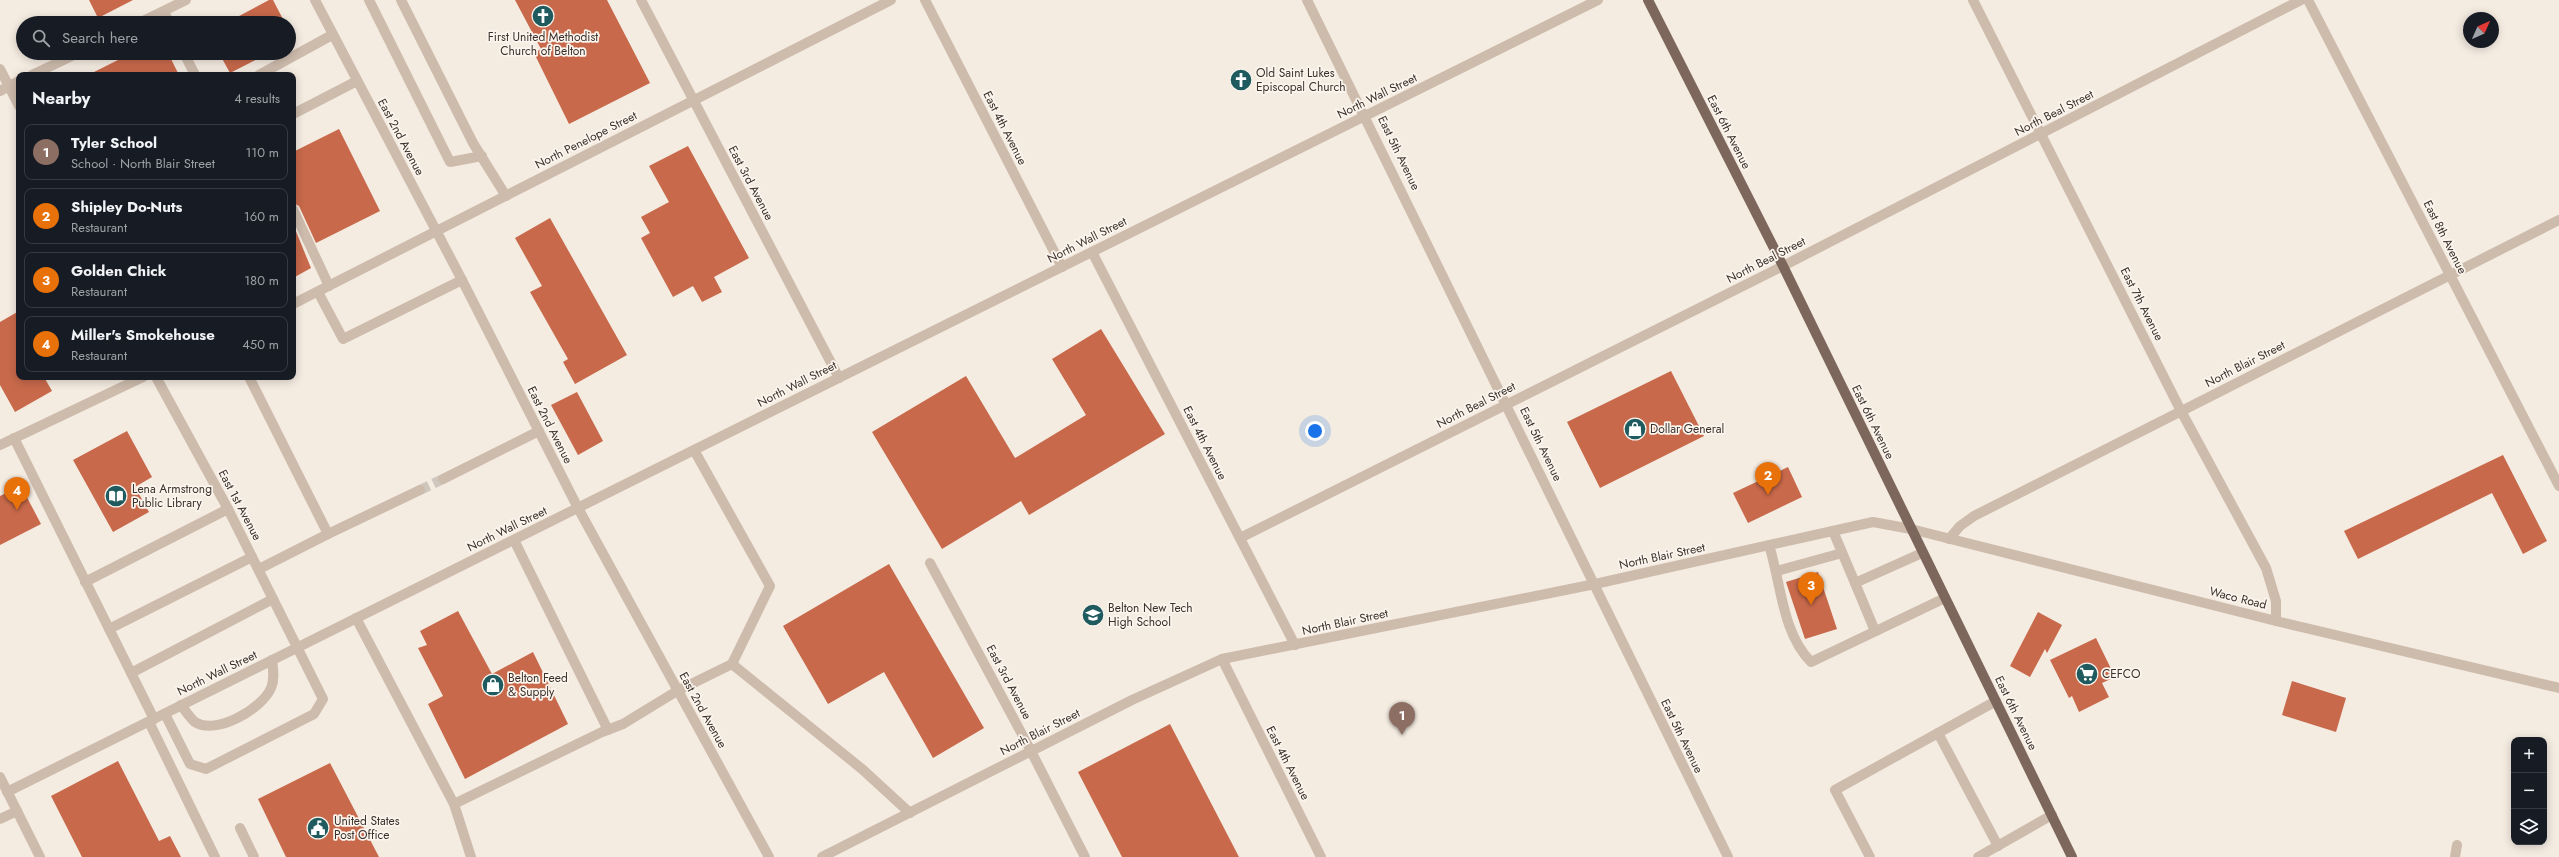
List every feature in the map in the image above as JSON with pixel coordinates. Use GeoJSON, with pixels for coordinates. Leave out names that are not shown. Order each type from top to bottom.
{"type":"FeatureCollection","features":[{"type":"Feature","properties":{"kind":"main road","name":"East 6th Avenue"},"geometry":{"type":"LineString","coordinates":[[1648,0],[1783,266],[1922,553],[2072,857]]}},
{"type":"Feature","properties":{"kind":"street"},"geometry":{"type":"LineString","coordinates":[[154,16],[186,0]]}},
{"type":"Feature","properties":{"kind":"street","name":"East 2nd Avenue"},"geometry":{"type":"LineString","coordinates":[[315,0],[332,35],[462,280],[578,508],[769,857]]}},
{"type":"Feature","properties":{"kind":"street"},"geometry":{"type":"LineString","coordinates":[[369,0],[450,162],[482,156]]}},
{"type":"Feature","properties":{"kind":"street"},"geometry":{"type":"LineString","coordinates":[[400,0],[473,143],[506,196]]}},
{"type":"Feature","properties":{"kind":"street","name":"East 3rd Avenue"},"geometry":{"type":"LineString","coordinates":[[641,0],[839,378]]}},
{"type":"Feature","properties":{"kind":"street","name":"North Penelope Street"},"geometry":{"type":"LineString","coordinates":[[296,303],[436,230],[892,0]]}},
{"type":"Feature","properties":{"kind":"street","name":"East 4th Avenue"},"geometry":{"type":"LineString","coordinates":[[925,0],[1062,267]]}},
{"type":"Feature","properties":{"kind":"street","name":"East 5th Avenue"},"geometry":{"type":"LineString","coordinates":[[1307,0],[1366,116],[1728,857]]}},
{"type":"Feature","properties":{"kind":"street","name":"North Wall Street"},"geometry":{"type":"LineString","coordinates":[[7,792],[1598,0]]}},
{"type":"Feature","properties":{"kind":"street","name":"East 7th Avenue"},"geometry":{"type":"LineString","coordinates":[[1973,0],[2181,411],[2266,568],[2276,602],[2276,621]]}},
{"type":"Feature","properties":{"kind":"street","name":"North Beal Street"},"geometry":{"type":"LineString","coordinates":[[1240,538],[1783,266],[2301,0]]}},
{"type":"Feature","properties":{"kind":"street","name":"East 8th Avenue"},"geometry":{"type":"LineString","coordinates":[[2308,0],[2559,486]]}},
{"type":"Feature","properties":{"kind":"street"},"geometry":{"type":"LineString","coordinates":[[164,11],[166,16]]}},
{"type":"Feature","properties":{"kind":"street"},"geometry":{"type":"LineString","coordinates":[[296,55],[332,35]]}},
{"type":"Feature","properties":{"kind":"street"},"geometry":{"type":"LineString","coordinates":[[38,72],[63,60]]}},
{"type":"Feature","properties":{"kind":"street"},"geometry":{"type":"LineString","coordinates":[[187,60],[193,72]]}},
{"type":"Feature","properties":{"kind":"street"},"geometry":{"type":"LineString","coordinates":[[264,72],[286,60]]}},
{"type":"Feature","properties":{"kind":"street"},"geometry":{"type":"LineString","coordinates":[[0,69],[5,89],[16,102]]}},
{"type":"Feature","properties":{"kind":"street"},"geometry":{"type":"LineString","coordinates":[[296,112],[357,81]]}},
{"type":"Feature","properties":{"kind":"street"},"geometry":{"type":"LineString","coordinates":[[5,89],[16,83]]}},
{"type":"Feature","properties":{"kind":"street"},"geometry":{"type":"LineString","coordinates":[[296,215],[329,286]]}},
{"type":"Feature","properties":{"kind":"street","name":"North Blair Street"},"geometry":{"type":"LineString","coordinates":[[1949,539],[1960,526],[1974,516],[2559,220]]}},
{"type":"Feature","properties":{"kind":"street","name":"East 4th Avenue"},"geometry":{"type":"LineString","coordinates":[[1092,252],[1295,645]]}},
{"type":"Feature","properties":{"kind":"street"},"geometry":{"type":"LineString","coordinates":[[318,292],[343,339],[462,280]]}},
{"type":"Feature","properties":{"kind":"street"},"geometry":{"type":"LineString","coordinates":[[0,446],[137,380]]}},
{"type":"Feature","properties":{"kind":"street","name":"East 1st Avenue"},"geometry":{"type":"LineString","coordinates":[[158,380],[228,509],[298,647],[322,699],[314,714],[206,769],[190,764],[165,714]]}},
{"type":"Feature","properties":{"kind":"street"},"geometry":{"type":"LineString","coordinates":[[251,380],[328,534]]}},
{"type":"Feature","properties":{"kind":"street"},"geometry":{"type":"LineString","coordinates":[[443,479],[539,432]]}},
{"type":"Feature","properties":{"kind":"street"},"geometry":{"type":"LineString","coordinates":[[14,438],[131,673],[151,720],[215,857]]}},
{"type":"Feature","properties":{"kind":"street"},"geometry":{"type":"LineString","coordinates":[[454,804],[623,724],[677,691],[732,664],[770,586],[694,450]]}},
{"type":"Feature","properties":{"kind":"street"},"geometry":{"type":"LineString","coordinates":[[259,570],[328,534],[420,490]]}},
{"type":"Feature","properties":{"kind":"street"},"geometry":{"type":"LineString","coordinates":[[85,582],[228,509]]}},
{"type":"Feature","properties":{"kind":"street","name":"North Blair Street"},"geometry":{"type":"LineString","coordinates":[[822,857],[1132,700],[1222,659],[1595,584],[1873,522],[1911,529]]}},
{"type":"Feature","properties":{"kind":"street","name":"Waco Road"},"geometry":{"type":"LineString","coordinates":[[1911,529],[2276,621],[2559,688]]}},
{"type":"Feature","properties":{"kind":"street"},"geometry":{"type":"LineString","coordinates":[[1833,531],[1875,632]]}},
{"type":"Feature","properties":{"kind":"street"},"geometry":{"type":"LineString","coordinates":[[514,540],[608,730]]}},
{"type":"Feature","properties":{"kind":"street"},"geometry":{"type":"LineString","coordinates":[[1769,545],[1777,571],[1779,589],[1802,653],[1811,662],[1848,646],[1945,598]]}},
{"type":"Feature","properties":{"kind":"street"},"geometry":{"type":"LineString","coordinates":[[1777,571],[1842,553]]}},
{"type":"Feature","properties":{"kind":"street"},"geometry":{"type":"LineString","coordinates":[[1855,583],[1922,553]]}},
{"type":"Feature","properties":{"kind":"street"},"geometry":{"type":"LineString","coordinates":[[109,629],[252,557]]}},
{"type":"Feature","properties":{"kind":"street","name":"East 3rd Avenue"},"geometry":{"type":"LineString","coordinates":[[930,563],[1031,751],[1085,857]]}},
{"type":"Feature","properties":{"kind":"street"},"geometry":{"type":"LineString","coordinates":[[131,673],[273,599]]}},
{"type":"Feature","properties":{"kind":"street"},"geometry":{"type":"LineString","coordinates":[[356,618],[454,804],[470,857]]}},
{"type":"Feature","properties":{"kind":"street","name":"East 4th Avenue"},"geometry":{"type":"LineString","coordinates":[[1222,659],[1321,857]]}},
{"type":"Feature","properties":{"kind":"street"},"geometry":{"type":"LineString","coordinates":[[181,705],[195,722],[205,725],[229,721],[254,708],[264,699],[271,688],[274,678],[272,660]]}},
{"type":"Feature","properties":{"kind":"street"},"geometry":{"type":"LineString","coordinates":[[732,664],[862,769],[910,812]]}},
{"type":"Feature","properties":{"kind":"street"},"geometry":{"type":"LineString","coordinates":[[1870,857],[1835,790],[1996,701]]}},
{"type":"Feature","properties":{"kind":"street"},"geometry":{"type":"LineString","coordinates":[[1938,733],[1998,846]]}},
{"type":"Feature","properties":{"kind":"street"},"geometry":{"type":"LineString","coordinates":[[0,778],[40,857]]}},
{"type":"Feature","properties":{"kind":"street"},"geometry":{"type":"LineString","coordinates":[[0,819],[17,811]]}},
{"type":"Feature","properties":{"kind":"street"},"geometry":{"type":"LineString","coordinates":[[1978,857],[2052,815]]}},
{"type":"Feature","properties":{"kind":"street"},"geometry":{"type":"LineString","coordinates":[[240,828],[254,857]]}},
{"type":"Feature","properties":{"kind":"street"},"geometry":{"type":"LineString","coordinates":[[2455,857],[2457,845]]}},
{"type":"Feature","properties":{"kind":"building"},"geometry":{"type":"Polygon","coordinates":[[[89,0],[133,0],[102,16],[97,16],[89,0]]]}},
{"type":"Feature","properties":{"kind":"building"},"geometry":{"type":"Polygon","coordinates":[[[269,0],[273,0],[281,16],[239,16],[269,0]]]}},
{"type":"Feature","properties":{"kind":"building"},"geometry":{"type":"Polygon","coordinates":[[[515,0],[607,0],[650,83],[569,124],[534,53],[541,49],[515,0]]]}},
{"type":"Feature","properties":{"kind":"building"},"geometry":{"type":"Polygon","coordinates":[[[118,60],[172,60],[178,72],[94,72],[118,60]]]}},
{"type":"Feature","properties":{"kind":"building"},"geometry":{"type":"Polygon","coordinates":[[[223,60],[255,60],[232,72],[229,72],[223,60]]]}},
{"type":"Feature","properties":{"kind":"building"},"geometry":{"type":"Polygon","coordinates":[[[339,129],[380,211],[316,243],[299,206],[296,204],[296,150],[339,129]]]}},
{"type":"Feature","properties":{"kind":"building"},"geometry":{"type":"Polygon","coordinates":[[[688,146],[749,258],[714,277],[722,292],[702,302],[693,286],[673,297],[641,238],[650,233],[641,217],[669,202],[649,166],[688,146]]]}},
{"type":"Feature","properties":{"kind":"building"},"geometry":{"type":"Polygon","coordinates":[[[550,218],[627,355],[575,384],[563,362],[568,359],[530,292],[542,286],[515,238],[550,218]]]}},
{"type":"Feature","properties":{"kind":"building"},"geometry":{"type":"Polygon","coordinates":[[[296,231],[311,268],[296,276],[296,231]]]}},
{"type":"Feature","properties":{"kind":"building"},"geometry":{"type":"Polygon","coordinates":[[[16,313],[16,380],[46,380],[52,391],[15,412],[0,385],[0,322],[16,313]]]}},
{"type":"Feature","properties":{"kind":"building"},"geometry":{"type":"Polygon","coordinates":[[[1101,329],[1165,434],[1029,515],[1021,501],[942,549],[872,432],[966,376],[1015,458],[1086,415],[1052,359],[1101,329]]]}},
{"type":"Feature","properties":{"kind":"building","name":"Dollar General"},"geometry":{"type":"Polygon","coordinates":[[[1671,371],[1704,436],[1600,488],[1567,422],[1671,371]]]}},
{"type":"Feature","properties":{"kind":"building"},"geometry":{"type":"Polygon","coordinates":[[[577,392],[603,441],[578,455],[551,405],[577,392]]]}},
{"type":"Feature","properties":{"kind":"building"},"geometry":{"type":"Polygon","coordinates":[[[127,431],[152,477],[135,487],[149,512],[113,532],[73,460],[127,431]]]}},
{"type":"Feature","properties":{"kind":"building"},"geometry":{"type":"Polygon","coordinates":[[[2503,455],[2547,541],[2523,554],[2492,493],[2358,559],[2344,531],[2503,455]]]}},
{"type":"Feature","properties":{"kind":"building"},"geometry":{"type":"Polygon","coordinates":[[[1788,467],[1802,497],[1748,523],[1733,493],[1788,467]]]}},
{"type":"Feature","properties":{"kind":"building"},"geometry":{"type":"Polygon","coordinates":[[[21,486],[41,524],[0,545],[0,496],[21,486]]]}},
{"type":"Feature","properties":{"kind":"building"},"geometry":{"type":"Polygon","coordinates":[[[889,564],[984,728],[933,758],[884,672],[828,704],[783,626],[889,564]]]}},
{"type":"Feature","properties":{"kind":"building"},"geometry":{"type":"Polygon","coordinates":[[[1818,572],[1837,629],[1805,639],[1786,582],[1818,572]]]}},
{"type":"Feature","properties":{"kind":"building","name":"Belton Feed & Supply"},"geometry":{"type":"Polygon","coordinates":[[[458,611],[492,674],[533,652],[568,724],[465,779],[428,704],[443,696],[418,648],[427,645],[420,631],[458,611]]]}},
{"type":"Feature","properties":{"kind":"building","name":"CEFCO"},"geometry":{"type":"Polygon","coordinates":[[[2038,612],[2062,625],[2047,653],[2045,649],[2030,677],[2010,666],[2038,612]]]}},
{"type":"Feature","properties":{"kind":"building","name":"CEFCO"},"geometry":{"type":"Polygon","coordinates":[[[2096,638],[2115,677],[2102,683],[2109,697],[2079,712],[2072,696],[2069,698],[2050,660],[2096,638]]]}},
{"type":"Feature","properties":{"kind":"building"},"geometry":{"type":"Polygon","coordinates":[[[2292,681],[2346,698],[2336,732],[2282,715],[2292,681]]]}},
{"type":"Feature","properties":{"kind":"building"},"geometry":{"type":"Polygon","coordinates":[[[1170,724],[1239,857],[1122,857],[1078,772],[1170,724]]]}},
{"type":"Feature","properties":{"kind":"building"},"geometry":{"type":"Polygon","coordinates":[[[118,761],[159,841],[170,836],[181,857],[82,857],[51,796],[118,761]]]}},
{"type":"Feature","properties":{"kind":"building","name":"United States Post Office"},"geometry":{"type":"Polygon","coordinates":[[[330,763],[379,857],[286,857],[258,799],[330,763]]]}},
{"type":"Feature","properties":{"kind":"tunnel"},"geometry":{"type":"LineString","coordinates":[[420,490],[443,479]]}},
{"type":"Feature","properties":{"kind":"place","name":"First United Methodist Church of Belton"},"geometry":{"type":"Point","coordinates":[543,16]}},
{"type":"Feature","properties":{"kind":"place","name":"Old Saint Lukes Episcopal Church"},"geometry":{"type":"Point","coordinates":[1241,80]}},
{"type":"Feature","properties":{"kind":"place","name":"Dollar General"},"geometry":{"type":"Point","coordinates":[1635,429]}},
{"type":"Feature","properties":{"kind":"place","name":"Shipley Do-Nuts"},"geometry":{"type":"Point","coordinates":[1768,495]}},
{"type":"Feature","properties":{"kind":"place","name":"Lena Armstrong Public Library"},"geometry":{"type":"Point","coordinates":[116,496]}},
{"type":"Feature","properties":{"kind":"place","name":"Miller's Smokehouse"},"geometry":{"type":"Point","coordinates":[17,510]}},
{"type":"Feature","properties":{"kind":"place","name":"Golden Chick"},"geometry":{"type":"Point","coordinates":[1811,605]}},
{"type":"Feature","properties":{"kind":"place","name":"Belton New Tech High School"},"geometry":{"type":"Point","coordinates":[1093,615]}},
{"type":"Feature","properties":{"kind":"place","name":"CEFCO"},"geometry":{"type":"Point","coordinates":[2087,674]}},
{"type":"Feature","properties":{"kind":"place","name":"Belton Feed & Supply"},"geometry":{"type":"Point","coordinates":[493,685]}},
{"type":"Feature","properties":{"kind":"place","name":"Tyler School"},"geometry":{"type":"Point","coordinates":[1402,735]}},
{"type":"Feature","properties":{"kind":"place","name":"United States Post Office"},"geometry":{"type":"Point","coordinates":[318,828]}}]}
